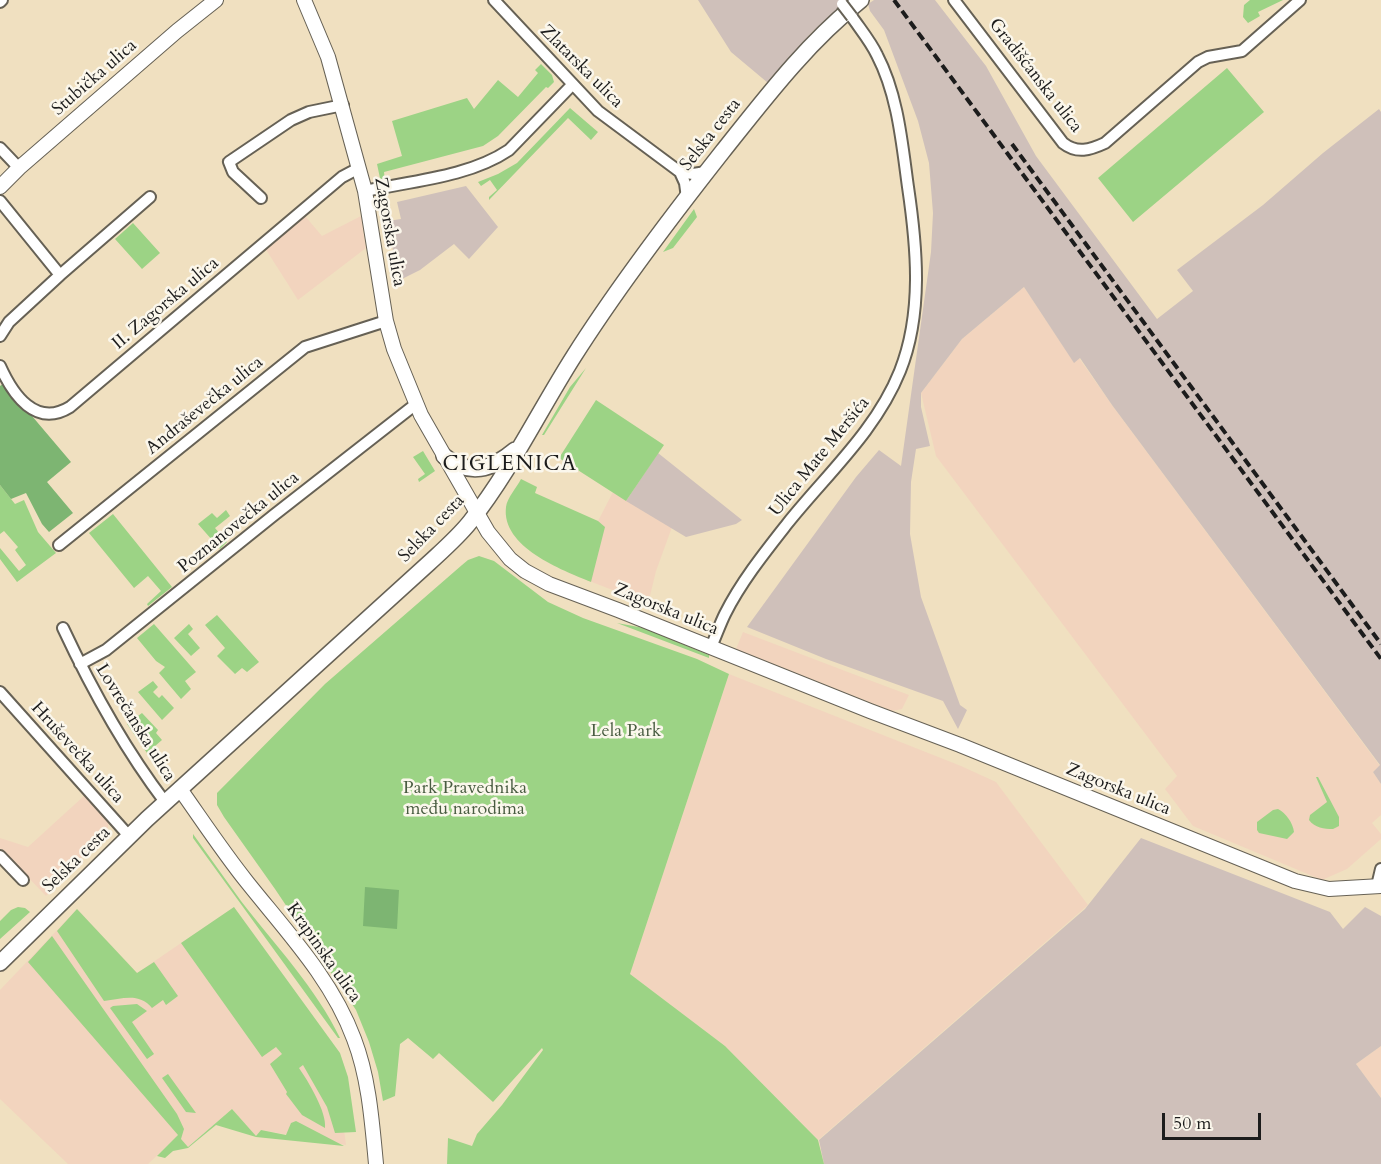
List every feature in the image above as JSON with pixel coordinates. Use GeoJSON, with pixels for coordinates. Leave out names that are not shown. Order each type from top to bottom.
{"type":"FeatureCollection","features":[{"type":"Feature","properties":{"kind":"main road","name":"Selska cesta"},"geometry":{"type":"LineString","coordinates":[[0,963],[165,802],[462,531],[477,513],[522,444],[579,348],[706,172],[802,54],[832,23],[861,0]]}},
{"type":"Feature","properties":{"kind":"main road"},"geometry":{"type":"LineString","coordinates":[[444,456],[462,468],[480,469],[500,462],[522,444]]}},
{"type":"Feature","properties":{"kind":"street","name":"Stubička ulica"},"geometry":{"type":"LineString","coordinates":[[0,187],[177,30],[216,0]]}},
{"type":"Feature","properties":{"kind":"street","name":"Zagorska ulica"},"geometry":{"type":"LineString","coordinates":[[304,0],[328,57],[343,105],[365,191],[386,321],[398,359],[416,404],[477,513],[500,549],[525,571],[541,580],[960,745],[1295,881],[1329,889],[1379,886]]}},
{"type":"Feature","properties":{"kind":"street","name":"Zlatarska ulica"},"geometry":{"type":"LineString","coordinates":[[494,0],[572,85],[607,119],[680,172]]}},
{"type":"Feature","properties":{"kind":"street","name":"Gradišćanska ulica"},"geometry":{"type":"LineString","coordinates":[[954,0],[1063,143],[1076,151],[1094,148],[1105,142],[1198,62],[1208,57],[1242,51],[1300,0]]}},
{"type":"Feature","properties":{"kind":"street","name":"Ulica Mate Meršića"},"geometry":{"type":"LineString","coordinates":[[711,647],[725,614],[755,567],[787,524],[858,441],[884,405],[905,355],[912,317],[917,265],[904,153],[897,114],[877,54],[841,2]]}},
{"type":"Feature","properties":{"kind":"street"},"geometry":{"type":"LineString","coordinates":[[365,191],[469,170],[498,157],[509,150],[572,85]]}},
{"type":"Feature","properties":{"kind":"street"},"geometry":{"type":"LineString","coordinates":[[261,198],[233,172],[229,162],[291,120],[309,112],[343,105]]}},
{"type":"Feature","properties":{"kind":"street"},"geometry":{"type":"LineString","coordinates":[[0,148],[20,168]]}},
{"type":"Feature","properties":{"kind":"street","name":"II. Zagorska ulica"},"geometry":{"type":"LineString","coordinates":[[0,366],[15,391],[36,412],[60,413],[70,407],[333,184],[359,168]]}},
{"type":"Feature","properties":{"kind":"street"},"geometry":{"type":"LineString","coordinates":[[687,198],[685,183],[680,172],[706,172]]}},
{"type":"Feature","properties":{"kind":"street"},"geometry":{"type":"LineString","coordinates":[[0,336],[9,322],[150,197]]}},
{"type":"Feature","properties":{"kind":"street"},"geometry":{"type":"LineString","coordinates":[[0,201],[60,275]]}},
{"type":"Feature","properties":{"kind":"street","name":"Andraševečka ulica"},"geometry":{"type":"LineString","coordinates":[[59,545],[305,347],[386,321]]}},
{"type":"Feature","properties":{"kind":"street","name":"Poznanovečka ulica"},"geometry":{"type":"LineString","coordinates":[[80,664],[106,650],[274,514],[416,404]]}},
{"type":"Feature","properties":{"kind":"street","name":"Lovrečanska ulica"},"geometry":{"type":"LineString","coordinates":[[63,628],[108,717],[165,802]]}},
{"type":"Feature","properties":{"kind":"street","name":"Hruševečka ulica"},"geometry":{"type":"LineString","coordinates":[[0,692],[129,836]]}},
{"type":"Feature","properties":{"kind":"street","name":"Krapinska ulica"},"geometry":{"type":"LineString","coordinates":[[180,789],[336,999],[361,1057],[376,1164]]}},
{"type":"Feature","properties":{"kind":"street"},"geometry":{"type":"LineString","coordinates":[[0,856],[23,880]]}},
{"type":"Feature","properties":{"kind":"street"},"geometry":{"type":"LineString","coordinates":[[1379,886],[1381,869]]}},
{"type":"Feature","properties":{"kind":"shaded area"},"geometry":{"type":"Polygon","coordinates":[[[698,0],[847,0],[811,33],[768,83],[731,52],[698,0]]]}},
{"type":"Feature","properties":{"kind":"shaded area"},"geometry":{"type":"Polygon","coordinates":[[[874,0],[935,0],[986,66],[1036,156],[1157,319],[1193,291],[1177,270],[1263,205],[1323,153],[1379,109],[1381,112],[1381,784],[1373,772],[1380,765],[1112,405],[1080,358],[1074,363],[1024,287],[962,339],[921,393],[921,407],[930,446],[916,449],[911,482],[910,534],[921,597],[960,705],[967,710],[958,729],[943,701],[826,659],[747,627],[856,477],[879,450],[901,466],[931,252],[933,213],[929,163],[918,121],[884,30],[870,11],[868,4],[874,0]]]}},
{"type":"Feature","properties":{"kind":"shaded area"},"geometry":{"type":"Polygon","coordinates":[[[466,186],[498,227],[469,259],[454,244],[420,270],[398,281],[388,221],[401,219],[397,202],[466,186]]]}},
{"type":"Feature","properties":{"kind":"shaded area"},"geometry":{"type":"Polygon","coordinates":[[[305,216],[322,236],[361,216],[366,248],[298,300],[265,248],[305,216]]]}},
{"type":"Feature","properties":{"kind":"shaded area"},"geometry":{"type":"Polygon","coordinates":[[[1024,287],[1074,362],[1079,358],[1380,766],[1373,772],[1381,784],[1381,815],[1372,823],[1381,834],[1381,839],[1347,869],[1322,880],[1193,826],[1165,789],[1177,776],[936,456],[921,393],[962,339],[1024,287]]]}},
{"type":"Feature","properties":{"kind":"shaded area"},"geometry":{"type":"Polygon","coordinates":[[[658,453],[742,520],[736,524],[686,537],[626,501],[658,453]]]}},
{"type":"Feature","properties":{"kind":"shaded area"},"geometry":{"type":"Polygon","coordinates":[[[613,492],[672,527],[656,571],[648,604],[569,573],[591,519],[598,521],[613,492]]]}},
{"type":"Feature","properties":{"kind":"shaded area"},"geometry":{"type":"Polygon","coordinates":[[[743,632],[909,695],[902,709],[892,711],[736,649],[743,632]]]}},
{"type":"Feature","properties":{"kind":"shaded area"},"geometry":{"type":"Polygon","coordinates":[[[729,674],[996,782],[1088,905],[818,1140],[725,1046],[630,974],[729,674]]]}},
{"type":"Feature","properties":{"kind":"shaded area"},"geometry":{"type":"Polygon","coordinates":[[[85,795],[105,813],[109,820],[108,828],[106,833],[46,896],[0,848],[0,838],[28,847],[85,795]]]}},
{"type":"Feature","properties":{"kind":"shaded area"},"geometry":{"type":"Polygon","coordinates":[[[1141,838],[1330,912],[1343,929],[1365,907],[1381,916],[1381,1046],[1356,1064],[1381,1098],[1381,1164],[824,1164],[819,1140],[1085,909],[1141,838]]]}},
{"type":"Feature","properties":{"kind":"shaded area"},"geometry":{"type":"Polygon","coordinates":[[[234,907],[333,1044],[346,1145],[261,1130],[256,1137],[232,1109],[188,1147],[178,1136],[148,1164],[68,1164],[0,1099],[0,990],[77,909],[137,973],[234,907]]]}},
{"type":"Feature","properties":{"kind":"shaded area"},"geometry":{"type":"Polygon","coordinates":[[[1381,1046],[1381,1098],[1356,1064],[1381,1046]]]}},
{"type":"Feature","properties":{"kind":"green space"},"geometry":{"type":"Polygon","coordinates":[[[1250,0],[1283,0],[1258,12],[1260,16],[1248,23],[1243,17],[1244,5],[1250,0]]]}},
{"type":"Feature","properties":{"kind":"green space"},"geometry":{"type":"Polygon","coordinates":[[[541,64],[552,75],[554,82],[548,88],[546,87],[498,136],[483,146],[384,172],[385,182],[381,183],[377,164],[402,156],[392,121],[467,98],[474,109],[498,80],[518,97],[538,73],[535,70],[541,64]]]}},
{"type":"Feature","properties":{"kind":"green space"},"geometry":{"type":"Polygon","coordinates":[[[1227,68],[1264,112],[1133,222],[1098,178],[1227,68]]]}},
{"type":"Feature","properties":{"kind":"green space"},"geometry":{"type":"Polygon","coordinates":[[[570,108],[598,132],[591,140],[568,118],[489,200],[489,197],[497,190],[490,180],[481,186],[478,182],[517,163],[570,108]]]}},
{"type":"Feature","properties":{"kind":"green space"},"geometry":{"type":"Polygon","coordinates":[[[694,209],[697,217],[673,248],[663,252],[694,209]]]}},
{"type":"Feature","properties":{"kind":"green space"},"geometry":{"type":"Polygon","coordinates":[[[133,223],[160,253],[142,269],[115,239],[133,223]]]}},
{"type":"Feature","properties":{"kind":"green space"},"geometry":{"type":"Polygon","coordinates":[[[586,368],[544,435],[542,435],[570,387],[586,368]]]}},
{"type":"Feature","properties":{"kind":"green space"},"geometry":{"type":"Polygon","coordinates":[[[4,383],[71,462],[47,482],[73,513],[49,532],[42,524],[26,493],[11,499],[0,485],[0,386],[4,383]]]}},
{"type":"Feature","properties":{"kind":"green space"},"geometry":{"type":"Polygon","coordinates":[[[596,400],[664,445],[626,501],[559,458],[596,400]]]}},
{"type":"Feature","properties":{"kind":"green space"},"geometry":{"type":"Polygon","coordinates":[[[423,451],[435,471],[419,482],[418,479],[425,474],[413,457],[423,451]]]}},
{"type":"Feature","properties":{"kind":"green space"},"geometry":{"type":"Polygon","coordinates":[[[521,479],[537,487],[535,493],[598,521],[605,527],[591,582],[550,564],[523,545],[513,534],[507,521],[506,507],[521,479]]]}},
{"type":"Feature","properties":{"kind":"green space"},"geometry":{"type":"Polygon","coordinates":[[[0,485],[15,504],[24,500],[38,532],[56,553],[17,582],[0,559],[0,548],[19,571],[26,565],[15,550],[18,547],[4,531],[0,534],[0,485]]]}},
{"type":"Feature","properties":{"kind":"green space"},"geometry":{"type":"Polygon","coordinates":[[[226,510],[230,516],[215,528],[227,542],[220,549],[198,524],[212,513],[217,518],[226,510]]]}},
{"type":"Feature","properties":{"kind":"green space"},"geometry":{"type":"Polygon","coordinates":[[[113,514],[172,587],[148,606],[147,604],[161,591],[148,576],[134,588],[89,533],[113,514]]]}},
{"type":"Feature","properties":{"kind":"green space","name":"Park Pravednika među narodima"},"geometry":{"type":"Polygon","coordinates":[[[479,556],[494,561],[548,602],[583,618],[697,659],[729,674],[630,974],[725,1046],[818,1140],[824,1164],[447,1164],[448,1138],[472,1146],[477,1134],[502,1105],[543,1050],[542,1048],[493,1102],[439,1053],[433,1059],[408,1038],[400,1044],[395,1096],[383,1101],[378,1072],[356,1010],[224,817],[217,805],[217,793],[325,684],[468,560],[479,556]]]}},
{"type":"Feature","properties":{"kind":"green space"},"geometry":{"type":"Polygon","coordinates":[[[217,615],[259,662],[247,672],[242,668],[235,674],[217,656],[225,648],[205,625],[217,615]]]}},
{"type":"Feature","properties":{"kind":"green space"},"geometry":{"type":"Polygon","coordinates":[[[617,623],[644,628],[709,655],[709,658],[617,623]]]}},
{"type":"Feature","properties":{"kind":"green space"},"geometry":{"type":"Polygon","coordinates":[[[154,624],[196,672],[185,681],[191,689],[181,699],[159,673],[165,667],[156,661],[137,638],[154,624]]]}},
{"type":"Feature","properties":{"kind":"green space"},"geometry":{"type":"Polygon","coordinates":[[[189,624],[193,629],[188,634],[200,648],[191,656],[174,638],[189,624]]]}},
{"type":"Feature","properties":{"kind":"green space"},"geometry":{"type":"Polygon","coordinates":[[[153,681],[158,687],[153,692],[159,698],[162,695],[174,708],[162,720],[138,692],[153,681]]]}},
{"type":"Feature","properties":{"kind":"green space"},"geometry":{"type":"Polygon","coordinates":[[[142,713],[158,730],[156,733],[162,740],[147,753],[127,724],[142,713]]]}},
{"type":"Feature","properties":{"kind":"green space"},"geometry":{"type":"Polygon","coordinates":[[[1316,777],[1339,817],[1339,826],[1333,829],[1320,828],[1309,820],[1310,815],[1327,802],[1316,777]]]}},
{"type":"Feature","properties":{"kind":"green space"},"geometry":{"type":"Polygon","coordinates":[[[1278,809],[1291,822],[1294,832],[1287,839],[1259,833],[1257,830],[1257,822],[1278,809]]]}},
{"type":"Feature","properties":{"kind":"green space"},"geometry":{"type":"Polygon","coordinates":[[[193,834],[241,901],[307,984],[340,1038],[193,838],[193,834]]]}},
{"type":"Feature","properties":{"kind":"green space"},"geometry":{"type":"Polygon","coordinates":[[[365,887],[399,890],[397,929],[363,926],[365,887]]]}},
{"type":"Feature","properties":{"kind":"green space"},"geometry":{"type":"Polygon","coordinates":[[[18,907],[30,912],[0,939],[0,921],[11,910],[18,907]]]}},
{"type":"Feature","properties":{"kind":"green space"},"geometry":{"type":"Polygon","coordinates":[[[234,907],[340,1053],[348,1077],[356,1132],[335,1133],[327,1107],[303,1065],[299,1068],[320,1105],[325,1128],[302,1115],[286,1094],[287,1092],[270,1064],[282,1054],[276,1047],[262,1057],[181,943],[234,907]]]}},
{"type":"Feature","properties":{"kind":"green space"},"geometry":{"type":"Polygon","coordinates":[[[77,909],[137,973],[154,962],[178,996],[166,1005],[163,1000],[152,1008],[136,998],[104,1001],[57,931],[77,909]]]}},
{"type":"Feature","properties":{"kind":"green space"},"geometry":{"type":"Polygon","coordinates":[[[52,936],[177,1114],[184,1129],[181,1139],[188,1147],[232,1109],[256,1136],[261,1130],[286,1135],[291,1123],[296,1121],[344,1146],[256,1137],[216,1125],[188,1148],[173,1151],[165,1158],[157,1156],[178,1135],[28,962],[52,936]]]}},
{"type":"Feature","properties":{"kind":"green space"},"geometry":{"type":"Polygon","coordinates":[[[137,1004],[147,1011],[132,1022],[154,1054],[147,1059],[110,1008],[137,1004]]]}},
{"type":"Feature","properties":{"kind":"green space"},"geometry":{"type":"Polygon","coordinates":[[[168,1074],[196,1113],[186,1112],[162,1078],[168,1074]]]}},
{"type":"Feature","properties":{"kind":"railway"},"geometry":{"type":"LineString","coordinates":[[894,0],[1381,659]]}},
{"type":"Feature","properties":{"kind":"railway"},"geometry":{"type":"LineString","coordinates":[[1012,144],[1381,644]]}},
{"type":"Feature","properties":{"kind":"district","name":"CIGLENICA"},"geometry":{"type":"Point","coordinates":[510,465]}},
{"type":"Feature","properties":{"kind":"park label","name":"Lela Park"},"geometry":{"type":"Point","coordinates":[626,732]}}]}
